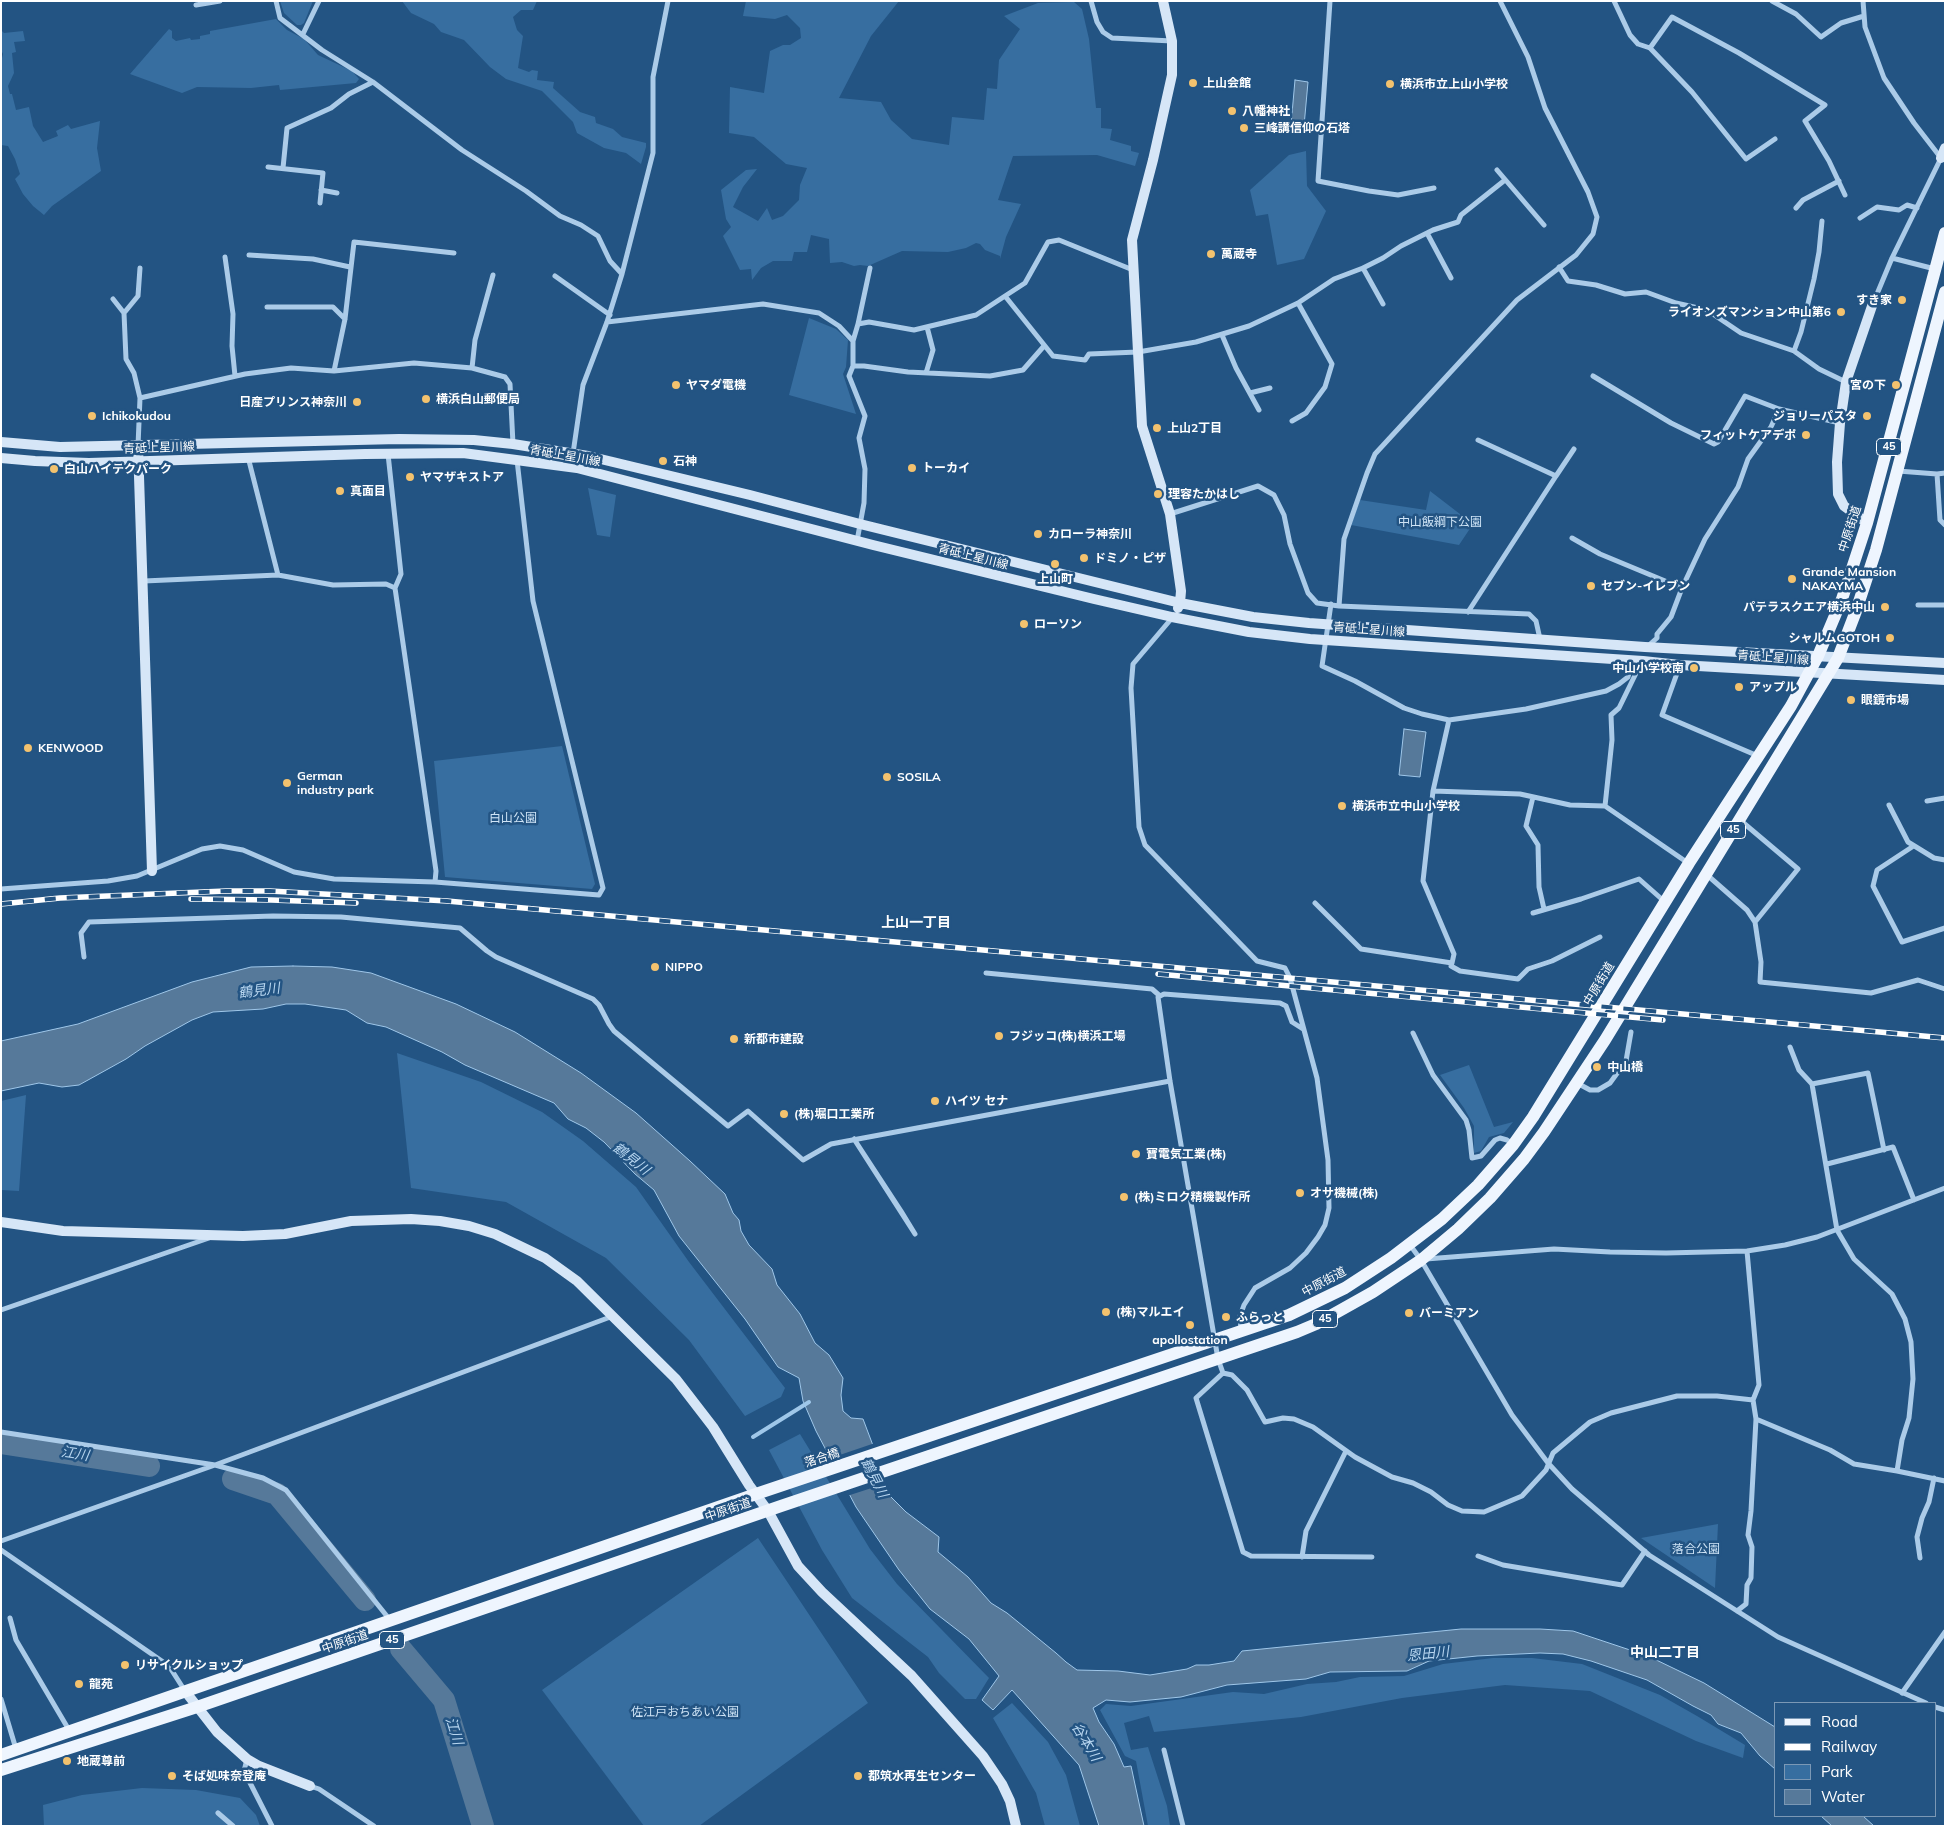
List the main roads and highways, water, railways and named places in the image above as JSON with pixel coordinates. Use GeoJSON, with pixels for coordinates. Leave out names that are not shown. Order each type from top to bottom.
{"type":"FeatureCollection","features":[{"type":"Feature","properties":{"kind":"main road"},"geometry":{"type":"LineString","coordinates":[[1163,1],[1172,41],[1172,75],[1153,160],[1132,240],[1142,426],[1170,514],[1181,591],[1180,604],[1172,617]]}},
{"type":"Feature","properties":{"kind":"main road"},"geometry":{"type":"LineString","coordinates":[[1941,158],[1945,148]]}},
{"type":"Feature","properties":{"kind":"main road","name":"中原街道"},"geometry":{"type":"LineString","coordinates":[[939,1434],[1289,1315],[1331,1295],[1391,1258],[1442,1219],[1471,1192],[1513,1145],[1579,1043],[1689,863],[1791,706],[1818,656],[1842,599],[1867,523],[1945,233]]}},
{"type":"Feature","properties":{"kind":"main road","name":"45"},"geometry":{"type":"LineString","coordinates":[[1829,673],[1838,658],[1856,612],[1876,550],[1945,292]]}},
{"type":"Feature","properties":{"kind":"main road"},"geometry":{"type":"LineString","coordinates":[[1867,523],[1844,506],[1838,494],[1837,462],[1846,382],[1872,306]]}},
{"type":"Feature","properties":{"kind":"main road","name":"青砥上星川線"},"geometry":{"type":"LineString","coordinates":[[1,442],[60,447],[399,438],[474,440],[513,444],[573,453],[750,495],[1180,604],[1253,617],[1309,623],[1646,648],[1945,663]]}},
{"type":"Feature","properties":{"kind":"main road"},"geometry":{"type":"LineString","coordinates":[[138,446],[144,581],[152,871]]}},
{"type":"Feature","properties":{"kind":"main road","name":"青砥上星川線"},"geometry":{"type":"LineString","coordinates":[[1,458],[44,462],[138,461],[462,453],[571,467],[857,541],[1172,617],[1250,632],[1310,639],[1643,660],[1680,665],[1945,680]]}},
{"type":"Feature","properties":{"kind":"main road","name":"中原街道"},"geometry":{"type":"LineString","coordinates":[[1,1770],[197,1707],[946,1450],[1218,1359],[1316,1324],[1373,1292],[1421,1260],[1458,1229],[1490,1198],[1524,1160],[1578,1083],[1605,1040],[1829,673]]}},
{"type":"Feature","properties":{"kind":"main road"},"geometry":{"type":"LineString","coordinates":[[1,1222],[63,1231],[271,1236],[351,1221],[382,1219],[440,1221],[469,1226],[495,1234],[545,1258],[577,1281],[676,1379],[698,1406],[768,1511],[798,1566],[822,1592],[912,1676],[984,1756],[1002,1784],[1010,1801],[1016,1826]]}},
{"type":"Feature","properties":{"kind":"main road","name":"落合橋"},"geometry":{"type":"LineString","coordinates":[[771,1489],[939,1434]]}},
{"type":"Feature","properties":{"kind":"main road","name":"中原街道"},"geometry":{"type":"LineString","coordinates":[[1,1754],[771,1489]]}},
{"type":"Feature","properties":{"kind":"main road"},"geometry":{"type":"LineString","coordinates":[[185,1691],[217,1732],[247,1759],[258,1766],[310,1786]]}},
{"type":"Feature","properties":{"kind":"water"},"geometry":{"type":"Polygon","coordinates":[[[1295,80],[1308,82],[1304,126],[1291,125],[1295,80]]]}},
{"type":"Feature","properties":{"kind":"water"},"geometry":{"type":"Polygon","coordinates":[[[1404,729],[1426,732],[1420,777],[1399,775],[1404,729]]]}},
{"type":"Feature","properties":{"kind":"water"},"geometry":{"type":"Polygon","coordinates":[[[251,967],[332,967],[371,973],[456,1004],[515,1032],[581,1073],[636,1113],[725,1194],[733,1213],[739,1220],[741,1231],[749,1245],[772,1269],[777,1285],[800,1314],[815,1343],[829,1355],[843,1378],[841,1395],[843,1411],[851,1418],[863,1419],[890,1496],[906,1512],[939,1537],[938,1552],[968,1577],[991,1603],[1007,1613],[1077,1670],[1118,1671],[1150,1675],[1187,1669],[1196,1665],[1234,1661],[1242,1651],[1461,1629],[1573,1631],[1648,1656],[1704,1683],[1774,1726],[1774,1768],[1760,1756],[1741,1733],[1718,1724],[1711,1715],[1647,1680],[1591,1661],[1563,1654],[1540,1653],[1477,1656],[1429,1661],[1407,1671],[1330,1672],[1306,1679],[1227,1685],[1181,1697],[1130,1702],[1106,1700],[1093,1708],[1099,1722],[1114,1744],[1124,1767],[1131,1766],[1144,1826],[1099,1826],[1079,1765],[1012,1690],[993,1710],[982,1700],[999,1676],[969,1639],[930,1609],[899,1570],[856,1507],[816,1431],[803,1401],[799,1378],[778,1367],[745,1319],[679,1236],[654,1190],[635,1174],[604,1142],[586,1128],[568,1119],[554,1103],[465,1065],[442,1052],[386,1027],[367,1023],[346,1010],[305,1004],[286,1004],[263,1009],[213,1012],[192,1020],[79,1085],[62,1087],[39,1083],[1,1091],[1,1041],[78,1024],[192,982],[251,967]]]}},
{"type":"Feature","properties":{"kind":"water"},"geometry":{"type":"Polygon","coordinates":[[[1822,1817],[1864,1817],[1874,1826],[1832,1826],[1822,1817]]]}},
{"type":"Feature","properties":{"kind":"waterway"},"geometry":{"type":"LineString","coordinates":[[753,1437],[809,1402]]}},
{"type":"Feature","properties":{"kind":"waterway","name":"江川"},"geometry":{"type":"LineString","coordinates":[[1,1443],[149,1466]]}},
{"type":"Feature","properties":{"kind":"waterway","name":"江川"},"geometry":{"type":"LineString","coordinates":[[233,1479],[277,1494],[365,1600]]}},
{"type":"Feature","properties":{"kind":"waterway","name":"江川"},"geometry":{"type":"LineString","coordinates":[[401,1649],[444,1700],[483,1826]]}},
{"type":"Feature","properties":{"kind":"railway"},"geometry":{"type":"LineString","coordinates":[[1,904],[60,898],[226,891],[270,891],[447,901],[1945,1038]]}},
{"type":"Feature","properties":{"kind":"railway"},"geometry":{"type":"LineString","coordinates":[[191,899],[356,903]]}},
{"type":"Feature","properties":{"kind":"railway"},"geometry":{"type":"LineString","coordinates":[[1158,974],[1663,1020]]}},
{"type":"Feature","properties":{"kind":"place","name":"上山会館"},"geometry":{"type":"Point","coordinates":[1193,83]}},
{"type":"Feature","properties":{"kind":"place","name":"横浜市立上山小学校"},"geometry":{"type":"Point","coordinates":[1390,84]}},
{"type":"Feature","properties":{"kind":"place","name":"八幡神社"},"geometry":{"type":"Point","coordinates":[1232,111]}},
{"type":"Feature","properties":{"kind":"place","name":"三峰講信仰の石塔"},"geometry":{"type":"Point","coordinates":[1244,128]}},
{"type":"Feature","properties":{"kind":"place","name":"萬蔵寺"},"geometry":{"type":"Point","coordinates":[1211,254]}},
{"type":"Feature","properties":{"kind":"place","name":"すき家"},"geometry":{"type":"Point","coordinates":[1902,300]}},
{"type":"Feature","properties":{"kind":"place","name":"ライオンズマンション中山第6"},"geometry":{"type":"Point","coordinates":[1841,312]}},
{"type":"Feature","properties":{"kind":"place","name":"ヤマダ電機"},"geometry":{"type":"Point","coordinates":[676,385]}},
{"type":"Feature","properties":{"kind":"place","name":"宮の下"},"geometry":{"type":"Point","coordinates":[1896,385]}},
{"type":"Feature","properties":{"kind":"place","name":"横浜白山郵便局"},"geometry":{"type":"Point","coordinates":[426,399]}},
{"type":"Feature","properties":{"kind":"place","name":"日産プリンス神奈川"},"geometry":{"type":"Point","coordinates":[357,402]}},
{"type":"Feature","properties":{"kind":"place","name":"Ichikokudou"},"geometry":{"type":"Point","coordinates":[92,416]}},
{"type":"Feature","properties":{"kind":"place","name":"ジョリーパスタ"},"geometry":{"type":"Point","coordinates":[1867,416]}},
{"type":"Feature","properties":{"kind":"place","name":"上山2丁目"},"geometry":{"type":"Point","coordinates":[1157,428]}},
{"type":"Feature","properties":{"kind":"place","name":"フィットケアデポ"},"geometry":{"type":"Point","coordinates":[1806,435]}},
{"type":"Feature","properties":{"kind":"place","name":"石神"},"geometry":{"type":"Point","coordinates":[663,461]}},
{"type":"Feature","properties":{"kind":"place","name":"トーカイ"},"geometry":{"type":"Point","coordinates":[912,468]}},
{"type":"Feature","properties":{"kind":"place","name":"白山ハイテクパーク"},"geometry":{"type":"Point","coordinates":[54,469]}},
{"type":"Feature","properties":{"kind":"place","name":"ヤマザキストア"},"geometry":{"type":"Point","coordinates":[410,477]}},
{"type":"Feature","properties":{"kind":"place","name":"真面目"},"geometry":{"type":"Point","coordinates":[340,491]}},
{"type":"Feature","properties":{"kind":"place","name":"理容たかはし"},"geometry":{"type":"Point","coordinates":[1158,494]}},
{"type":"Feature","properties":{"kind":"place","name":"カローラ神奈川"},"geometry":{"type":"Point","coordinates":[1038,534]}},
{"type":"Feature","properties":{"kind":"place","name":"ドミノ・ピザ"},"geometry":{"type":"Point","coordinates":[1084,558]}},
{"type":"Feature","properties":{"kind":"place","name":"上山町"},"geometry":{"type":"Point","coordinates":[1055,564]}},
{"type":"Feature","properties":{"kind":"place","name":"Grande Mansion NAKAYMA"},"geometry":{"type":"Point","coordinates":[1792,579]}},
{"type":"Feature","properties":{"kind":"place","name":"セブン-イレブン"},"geometry":{"type":"Point","coordinates":[1591,586]}},
{"type":"Feature","properties":{"kind":"place","name":"パテラスクエア横浜中山"},"geometry":{"type":"Point","coordinates":[1885,607]}},
{"type":"Feature","properties":{"kind":"place","name":"ローソン"},"geometry":{"type":"Point","coordinates":[1024,624]}},
{"type":"Feature","properties":{"kind":"place","name":"シャルムGOTOH"},"geometry":{"type":"Point","coordinates":[1890,638]}},
{"type":"Feature","properties":{"kind":"place","name":"中山小学校南"},"geometry":{"type":"Point","coordinates":[1694,668]}},
{"type":"Feature","properties":{"kind":"place","name":"アップル"},"geometry":{"type":"Point","coordinates":[1739,687]}},
{"type":"Feature","properties":{"kind":"place","name":"眼鏡市場"},"geometry":{"type":"Point","coordinates":[1851,700]}},
{"type":"Feature","properties":{"kind":"place","name":"KENWOOD"},"geometry":{"type":"Point","coordinates":[28,748]}},
{"type":"Feature","properties":{"kind":"place","name":"SOSILA"},"geometry":{"type":"Point","coordinates":[887,777]}},
{"type":"Feature","properties":{"kind":"place","name":"German industry park"},"geometry":{"type":"Point","coordinates":[287,783]}},
{"type":"Feature","properties":{"kind":"place","name":"横浜市立中山小学校"},"geometry":{"type":"Point","coordinates":[1342,806]}},
{"type":"Feature","properties":{"kind":"place","name":"NIPPO"},"geometry":{"type":"Point","coordinates":[655,967]}},
{"type":"Feature","properties":{"kind":"place","name":"フジッコ(株)横浜工場"},"geometry":{"type":"Point","coordinates":[999,1036]}},
{"type":"Feature","properties":{"kind":"place","name":"新都市建設"},"geometry":{"type":"Point","coordinates":[734,1039]}},
{"type":"Feature","properties":{"kind":"place","name":"中山橋"},"geometry":{"type":"Point","coordinates":[1597,1067]}},
{"type":"Feature","properties":{"kind":"place","name":"ハイツ セナ"},"geometry":{"type":"Point","coordinates":[935,1101]}},
{"type":"Feature","properties":{"kind":"place","name":"(株)堀口工業所"},"geometry":{"type":"Point","coordinates":[784,1114]}},
{"type":"Feature","properties":{"kind":"place","name":"寶電気工業(株)"},"geometry":{"type":"Point","coordinates":[1136,1154]}},
{"type":"Feature","properties":{"kind":"place","name":"オサ機械(株)"},"geometry":{"type":"Point","coordinates":[1300,1193]}},
{"type":"Feature","properties":{"kind":"place","name":"(株)ミロク精機製作所"},"geometry":{"type":"Point","coordinates":[1124,1197]}},
{"type":"Feature","properties":{"kind":"place","name":"(株)マルエイ"},"geometry":{"type":"Point","coordinates":[1106,1312]}},
{"type":"Feature","properties":{"kind":"place","name":"バーミアン"},"geometry":{"type":"Point","coordinates":[1409,1313]}},
{"type":"Feature","properties":{"kind":"place","name":"ふらっと"},"geometry":{"type":"Point","coordinates":[1226,1317]}},
{"type":"Feature","properties":{"kind":"place","name":"apollostation"},"geometry":{"type":"Point","coordinates":[1190,1325]}},
{"type":"Feature","properties":{"kind":"place","name":"リサイクルショップ"},"geometry":{"type":"Point","coordinates":[125,1665]}},
{"type":"Feature","properties":{"kind":"place","name":"龍苑"},"geometry":{"type":"Point","coordinates":[79,1684]}},
{"type":"Feature","properties":{"kind":"place","name":"地蔵尊前"},"geometry":{"type":"Point","coordinates":[67,1761]}},
{"type":"Feature","properties":{"kind":"place","name":"そば処味奈登庵"},"geometry":{"type":"Point","coordinates":[172,1776]}},
{"type":"Feature","properties":{"kind":"place","name":"都筑水再生センター"},"geometry":{"type":"Point","coordinates":[858,1776]}},
{"type":"Feature","properties":{"kind":"district","name":"上山一丁目"},"geometry":{"type":"Point","coordinates":[916,923]}},
{"type":"Feature","properties":{"kind":"district","name":"中山二丁目"},"geometry":{"type":"Point","coordinates":[1665,1653]}},
{"type":"Feature","properties":{"kind":"park label","name":"中山飯綱下公園"},"geometry":{"type":"Point","coordinates":[1440,522]}},
{"type":"Feature","properties":{"kind":"park label","name":"白山公園"},"geometry":{"type":"Point","coordinates":[513,818]}},
{"type":"Feature","properties":{"kind":"park label","name":"落合公園"},"geometry":{"type":"Point","coordinates":[1696,1549]}},
{"type":"Feature","properties":{"kind":"park label","name":"佐江戸おちあい公園"},"geometry":{"type":"Point","coordinates":[685,1712]}},
{"type":"Feature","properties":{"kind":"water label","name":"鶴見川"},"geometry":{"type":"Point","coordinates":[259,991]}},
{"type":"Feature","properties":{"kind":"water label","name":"鶴見川"},"geometry":{"type":"Point","coordinates":[631,1159]}},
{"type":"Feature","properties":{"kind":"water label","name":"鶴見川"},"geometry":{"type":"Point","coordinates":[874,1478]}},
{"type":"Feature","properties":{"kind":"water label","name":"恩田川"},"geometry":{"type":"Point","coordinates":[1428,1654]}},
{"type":"Feature","properties":{"kind":"water label","name":"谷本川"},"geometry":{"type":"Point","coordinates":[1086,1742]}}]}
